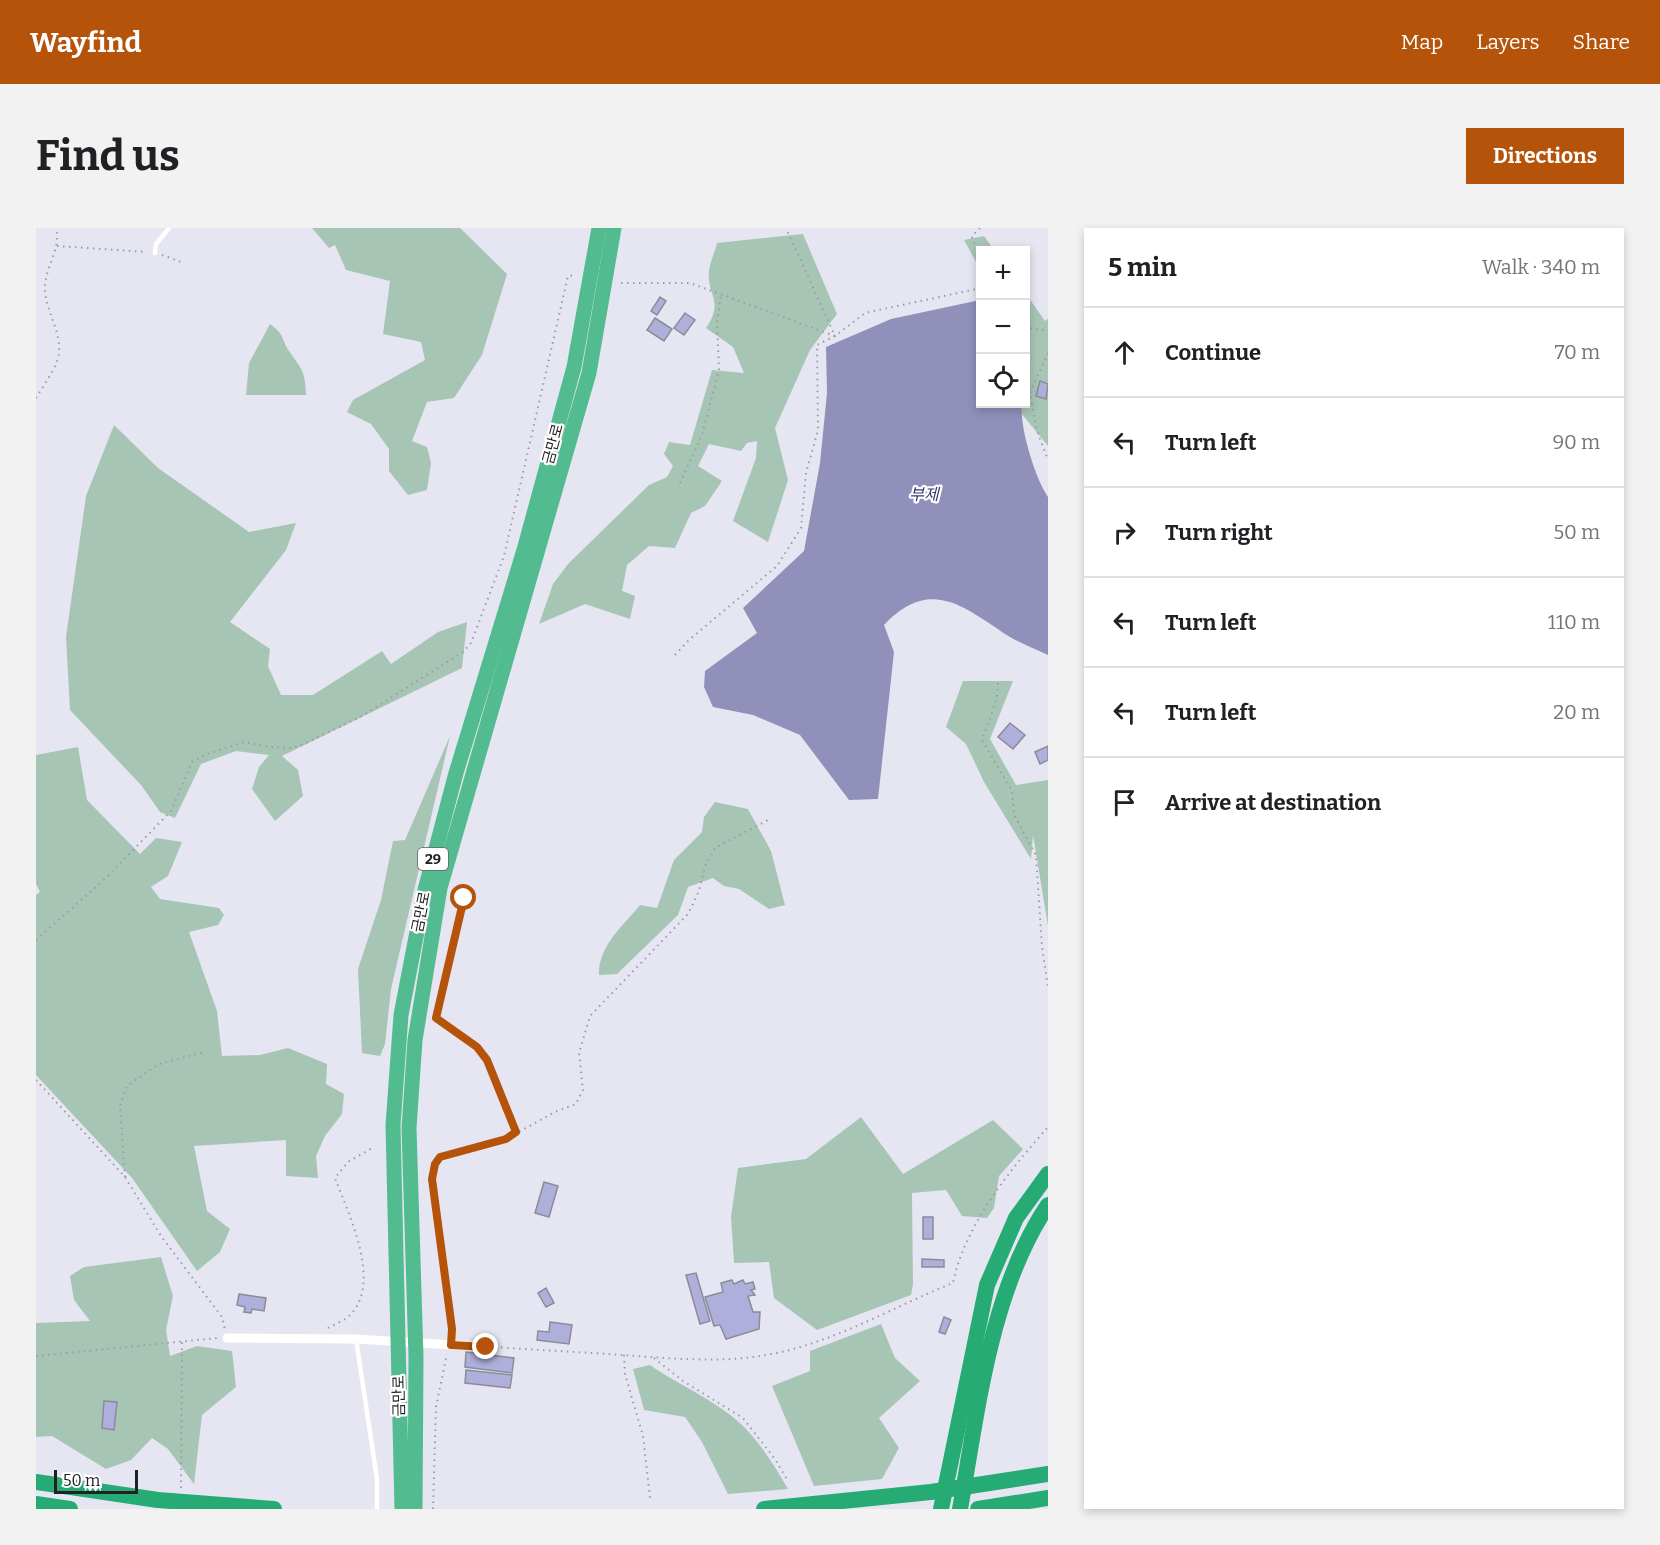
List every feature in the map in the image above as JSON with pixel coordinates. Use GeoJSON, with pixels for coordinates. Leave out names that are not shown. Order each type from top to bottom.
{"type":"FeatureCollection","features":[{"type":"Feature","properties":{"kind":"highway","name":"금만로"},"geometry":{"type":"LineString","coordinates":[[402,1509],[393,1125],[401,1015],[425,890],[524,550],[574,367],[599,228]]}},
{"type":"Feature","properties":{"kind":"highway","name":"금만로"},"geometry":{"type":"LineString","coordinates":[[415,1509],[416,1357],[409,1128],[415,1040],[440,888],[590,373],[614,228]]}},
{"type":"Feature","properties":{"kind":"highway"},"geometry":{"type":"LineString","coordinates":[[942,1509],[987,1286],[1016,1218],[1048,1174]]}},
{"type":"Feature","properties":{"kind":"highway"},"geometry":{"type":"LineString","coordinates":[[960,1509],[994,1337],[1007,1286],[1032,1228],[1048,1205]]}},
{"type":"Feature","properties":{"kind":"highway"},"geometry":{"type":"LineString","coordinates":[[764,1509],[931,1492],[1048,1474]]}},
{"type":"Feature","properties":{"kind":"highway"},"geometry":{"type":"LineString","coordinates":[[36,1482],[158,1500],[274,1509]]}},
{"type":"Feature","properties":{"kind":"highway"},"geometry":{"type":"LineString","coordinates":[[982,1509],[1048,1498]]}},
{"type":"Feature","properties":{"kind":"highway"},"geometry":{"type":"LineString","coordinates":[[36,1504],[70,1509]]}},
{"type":"Feature","properties":{"kind":"street"},"geometry":{"type":"LineString","coordinates":[[227,1338],[356,1339],[486,1347]]}},
{"type":"Feature","properties":{"kind":"lane"},"geometry":{"type":"LineString","coordinates":[[155,253],[156,244],[169,228]]}},
{"type":"Feature","properties":{"kind":"lane"},"geometry":{"type":"LineString","coordinates":[[356,1339],[377,1479],[377,1509]]}},
{"type":"Feature","properties":{"kind":"path"},"geometry":{"type":"LineString","coordinates":[[36,399],[58,359],[60,343],[47,303],[45,285],[57,246],[56,228]]}},
{"type":"Feature","properties":{"kind":"path"},"geometry":{"type":"LineString","coordinates":[[786,228],[835,336]]}},
{"type":"Feature","properties":{"kind":"path"},"geometry":{"type":"LineString","coordinates":[[976,246],[972,236],[980,228]]}},
{"type":"Feature","properties":{"kind":"path"},"geometry":{"type":"LineString","coordinates":[[57,246],[155,253],[184,262]]}},
{"type":"Feature","properties":{"kind":"path"},"geometry":{"type":"LineString","coordinates":[[36,940],[106,878],[171,811],[192,762],[207,754],[244,742],[292,748],[304,744],[362,716],[464,652],[471,642],[504,555],[568,276],[581,275]]}},
{"type":"Feature","properties":{"kind":"path"},"geometry":{"type":"LineString","coordinates":[[621,283],[690,283],[835,336]]}},
{"type":"Feature","properties":{"kind":"path"},"geometry":{"type":"LineString","coordinates":[[675,655],[688,640],[777,566],[801,528],[806,473],[818,430],[817,345],[835,336],[865,313],[976,289]]}},
{"type":"Feature","properties":{"kind":"path"},"geometry":{"type":"LineString","coordinates":[[680,483],[702,435],[719,370],[717,322],[721,295]]}},
{"type":"Feature","properties":{"kind":"path"},"geometry":{"type":"LineString","coordinates":[[1030,328],[1048,331]]}},
{"type":"Feature","properties":{"kind":"path"},"geometry":{"type":"LineString","coordinates":[[1048,353],[1030,393],[1037,431],[1048,460]]}},
{"type":"Feature","properties":{"kind":"path"},"geometry":{"type":"LineString","coordinates":[[998,683],[998,698],[988,717],[982,740],[1012,791],[1014,815],[1036,855],[1042,947],[1048,987]]}},
{"type":"Feature","properties":{"kind":"path"},"geometry":{"type":"LineString","coordinates":[[434,1509],[436,1407],[444,1361],[451,1345],[452,1329],[432,1179],[435,1164],[440,1157],[506,1139],[576,1104],[583,1090],[579,1053],[590,1016],[688,914],[699,891],[705,866],[714,848],[768,820]]}},
{"type":"Feature","properties":{"kind":"path"},"geometry":{"type":"LineString","coordinates":[[464,898],[436,1018],[477,1047],[487,1060],[516,1132]]}},
{"type":"Feature","properties":{"kind":"path"},"geometry":{"type":"LineString","coordinates":[[125,1177],[120,1106],[127,1086],[159,1064],[205,1052]]}},
{"type":"Feature","properties":{"kind":"path"},"geometry":{"type":"LineString","coordinates":[[36,1080],[125,1177],[161,1236],[222,1317],[227,1338],[36,1356]]}},
{"type":"Feature","properties":{"kind":"path"},"geometry":{"type":"LineString","coordinates":[[486,1347],[654,1358],[760,1356],[820,1340],[891,1313],[920,1296],[953,1283],[957,1262],[986,1208],[1021,1158],[1048,1127]]}},
{"type":"Feature","properties":{"kind":"path"},"geometry":{"type":"LineString","coordinates":[[310,1339],[351,1314],[364,1290],[360,1244],[335,1178],[348,1162],[374,1147]]}},
{"type":"Feature","properties":{"kind":"path"},"geometry":{"type":"LineString","coordinates":[[180,1490],[182,1341]]}},
{"type":"Feature","properties":{"kind":"path"},"geometry":{"type":"LineString","coordinates":[[624,1355],[625,1374],[643,1436],[650,1498]]}},
{"type":"Feature","properties":{"kind":"path"},"geometry":{"type":"LineString","coordinates":[[654,1358],[683,1381],[743,1418],[775,1459],[788,1481]]}},
{"type":"Feature","properties":{"kind":"green space"},"geometry":{"type":"Polygon","coordinates":[[[312,228],[460,228],[507,274],[482,355],[454,398],[427,402],[412,441],[427,447],[431,463],[427,490],[408,495],[389,471],[389,449],[371,424],[347,412],[353,400],[425,360],[421,342],[383,334],[390,281],[346,270],[335,245],[329,248],[312,228]]]}},
{"type":"Feature","properties":{"kind":"green space"},"geometry":{"type":"Polygon","coordinates":[[[803,234],[837,314],[810,350],[775,428],[788,480],[768,542],[733,521],[756,458],[757,441],[747,443],[741,451],[709,444],[698,466],[722,481],[705,506],[691,513],[675,548],[649,546],[627,565],[622,591],[635,596],[630,619],[585,604],[539,624],[553,584],[568,564],[649,485],[667,477],[673,466],[664,454],[669,442],[690,445],[712,370],[744,373],[733,347],[706,328],[715,304],[709,271],[717,243],[803,234]]]}},
{"type":"Feature","properties":{"kind":"green space"},"geometry":{"type":"Polygon","coordinates":[[[984,236],[991,246],[976,246],[976,262],[964,240],[984,236]]]}},
{"type":"Feature","properties":{"kind":"green space"},"geometry":{"type":"Polygon","coordinates":[[[1030,300],[1045,321],[1048,319],[1048,446],[1021,413],[1022,408],[1030,408],[1030,300]]]}},
{"type":"Feature","properties":{"kind":"green space"},"geometry":{"type":"Polygon","coordinates":[[[270,324],[281,334],[302,371],[306,395],[246,395],[249,363],[270,324]]]}},
{"type":"Feature","properties":{"kind":"green space"},"geometry":{"type":"Polygon","coordinates":[[[114,425],[158,468],[249,532],[296,523],[286,550],[230,622],[270,649],[268,666],[281,695],[313,695],[382,651],[391,664],[438,632],[467,622],[462,668],[282,756],[298,770],[303,796],[275,821],[252,789],[259,767],[269,755],[236,751],[201,764],[175,818],[160,812],[141,785],[70,710],[66,637],[86,496],[114,425]]]}},
{"type":"Feature","properties":{"kind":"green space"},"geometry":{"type":"Polygon","coordinates":[[[963,681],[1013,681],[990,739],[1016,785],[1048,780],[1048,926],[1033,835],[1031,859],[984,782],[966,744],[946,727],[963,681]]]}},
{"type":"Feature","properties":{"kind":"green space"},"geometry":{"type":"Polygon","coordinates":[[[450,736],[391,989],[385,1044],[380,1056],[362,1053],[358,969],[381,900],[393,841],[405,840],[450,736]]]}},
{"type":"Feature","properties":{"kind":"green space"},"geometry":{"type":"Polygon","coordinates":[[[78,747],[87,800],[140,854],[156,838],[182,842],[168,876],[151,887],[160,899],[219,908],[224,915],[218,925],[189,932],[217,1011],[222,1056],[260,1055],[288,1048],[327,1064],[326,1084],[344,1094],[342,1114],[325,1136],[316,1156],[318,1178],[286,1176],[286,1140],[194,1146],[207,1211],[230,1229],[220,1252],[197,1271],[132,1178],[36,1075],[36,895],[40,892],[36,884],[36,755],[78,747]]]}},
{"type":"Feature","properties":{"kind":"green space"},"geometry":{"type":"Polygon","coordinates":[[[715,802],[748,809],[771,851],[785,905],[769,909],[739,889],[724,886],[713,878],[688,887],[678,915],[617,974],[599,975],[603,955],[619,929],[640,905],[657,908],[674,860],[702,832],[704,817],[715,802]]]}},
{"type":"Feature","properties":{"kind":"green space"},"geometry":{"type":"Polygon","coordinates":[[[861,1117],[903,1174],[993,1120],[1023,1149],[999,1176],[994,1208],[987,1218],[962,1216],[946,1190],[912,1193],[913,1284],[911,1295],[817,1330],[774,1298],[769,1262],[734,1263],[731,1217],[738,1168],[806,1159],[861,1117]]]}},
{"type":"Feature","properties":{"kind":"green space"},"geometry":{"type":"Polygon","coordinates":[[[161,1257],[173,1296],[166,1330],[170,1356],[197,1346],[232,1351],[236,1387],[202,1415],[194,1484],[168,1449],[152,1438],[131,1460],[106,1469],[52,1436],[36,1437],[36,1323],[90,1321],[74,1300],[70,1276],[84,1267],[161,1257]]]}},
{"type":"Feature","properties":{"kind":"green space"},"geometry":{"type":"Polygon","coordinates":[[[881,1324],[895,1358],[920,1381],[879,1418],[899,1448],[882,1479],[814,1486],[772,1386],[810,1371],[810,1351],[881,1324]]]}},
{"type":"Feature","properties":{"kind":"green space"},"geometry":{"type":"Polygon","coordinates":[[[650,1365],[736,1419],[764,1450],[788,1489],[728,1494],[702,1442],[685,1417],[644,1410],[633,1369],[650,1365]]]}},
{"type":"Feature","properties":{"kind":"water","name":"부제"},"geometry":{"type":"Polygon","coordinates":[[[976,301],[976,408],[1022,408],[1029,452],[1038,478],[1048,497],[1048,655],[1015,640],[963,607],[948,601],[933,599],[917,602],[901,610],[884,625],[894,652],[878,799],[849,800],[800,735],[753,715],[713,707],[704,687],[705,671],[757,633],[743,608],[804,551],[820,463],[827,393],[826,347],[891,319],[976,301]]]}},
{"type":"Feature","properties":{"kind":"building"},"geometry":{"type":"Polygon","coordinates":[[[660,297],[666,301],[657,315],[651,311],[660,297]]]}},
{"type":"Feature","properties":{"kind":"building"},"geometry":{"type":"Polygon","coordinates":[[[685,313],[695,320],[684,335],[674,328],[685,313]]]}},
{"type":"Feature","properties":{"kind":"building"},"geometry":{"type":"Polygon","coordinates":[[[655,318],[672,329],[664,341],[647,330],[655,318]]]}},
{"type":"Feature","properties":{"kind":"building"},"geometry":{"type":"Polygon","coordinates":[[[1040,381],[1048,384],[1046,399],[1036,396],[1040,381]]]}},
{"type":"Feature","properties":{"kind":"building"},"geometry":{"type":"Polygon","coordinates":[[[1010,723],[1025,735],[1013,749],[998,737],[1010,723]]]}},
{"type":"Feature","properties":{"kind":"building"},"geometry":{"type":"Polygon","coordinates":[[[1048,746],[1048,760],[1040,764],[1035,752],[1048,746]]]}},
{"type":"Feature","properties":{"kind":"building"},"geometry":{"type":"Polygon","coordinates":[[[544,1182],[558,1186],[549,1217],[535,1213],[544,1182]]]}},
{"type":"Feature","properties":{"kind":"building"},"geometry":{"type":"Polygon","coordinates":[[[923,1217],[933,1217],[933,1239],[923,1239],[923,1217]]]}},
{"type":"Feature","properties":{"kind":"building"},"geometry":{"type":"Polygon","coordinates":[[[922,1259],[944,1260],[944,1267],[922,1267],[922,1259]]]}},
{"type":"Feature","properties":{"kind":"building"},"geometry":{"type":"Polygon","coordinates":[[[696,1273],[710,1321],[700,1324],[686,1275],[696,1273]]]}},
{"type":"Feature","properties":{"kind":"building"},"geometry":{"type":"Polygon","coordinates":[[[732,1280],[734,1284],[743,1280],[745,1284],[753,1282],[755,1289],[751,1290],[755,1295],[748,1296],[753,1312],[760,1312],[759,1329],[726,1339],[720,1325],[714,1326],[705,1297],[723,1292],[721,1283],[732,1280]]]}},
{"type":"Feature","properties":{"kind":"building"},"geometry":{"type":"Polygon","coordinates":[[[546,1288],[554,1303],[546,1307],[538,1293],[546,1288]]]}},
{"type":"Feature","properties":{"kind":"building"},"geometry":{"type":"Polygon","coordinates":[[[239,1294],[266,1298],[264,1311],[252,1309],[251,1313],[244,1312],[245,1307],[237,1305],[239,1294]]]}},
{"type":"Feature","properties":{"kind":"building"},"geometry":{"type":"Polygon","coordinates":[[[944,1317],[951,1320],[945,1334],[939,1332],[944,1317]]]}},
{"type":"Feature","properties":{"kind":"building"},"geometry":{"type":"Polygon","coordinates":[[[550,1322],[572,1325],[569,1344],[537,1340],[538,1331],[549,1332],[550,1322]]]}},
{"type":"Feature","properties":{"kind":"building"},"geometry":{"type":"Polygon","coordinates":[[[466,1352],[514,1358],[512,1373],[465,1367],[466,1352]]]}},
{"type":"Feature","properties":{"kind":"building"},"geometry":{"type":"Polygon","coordinates":[[[466,1370],[512,1375],[510,1388],[465,1383],[466,1370]]]}},
{"type":"Feature","properties":{"kind":"building"},"geometry":{"type":"Polygon","coordinates":[[[104,1401],[117,1402],[114,1430],[102,1428],[104,1401]]]}},
{"type":"Feature","properties":{"kind":"route"},"geometry":{"type":"LineString","coordinates":[[464,898],[436,1018],[477,1047],[487,1060],[516,1132],[506,1139],[440,1157],[435,1164],[432,1179],[452,1329],[451,1345],[486,1347]]}}]}
